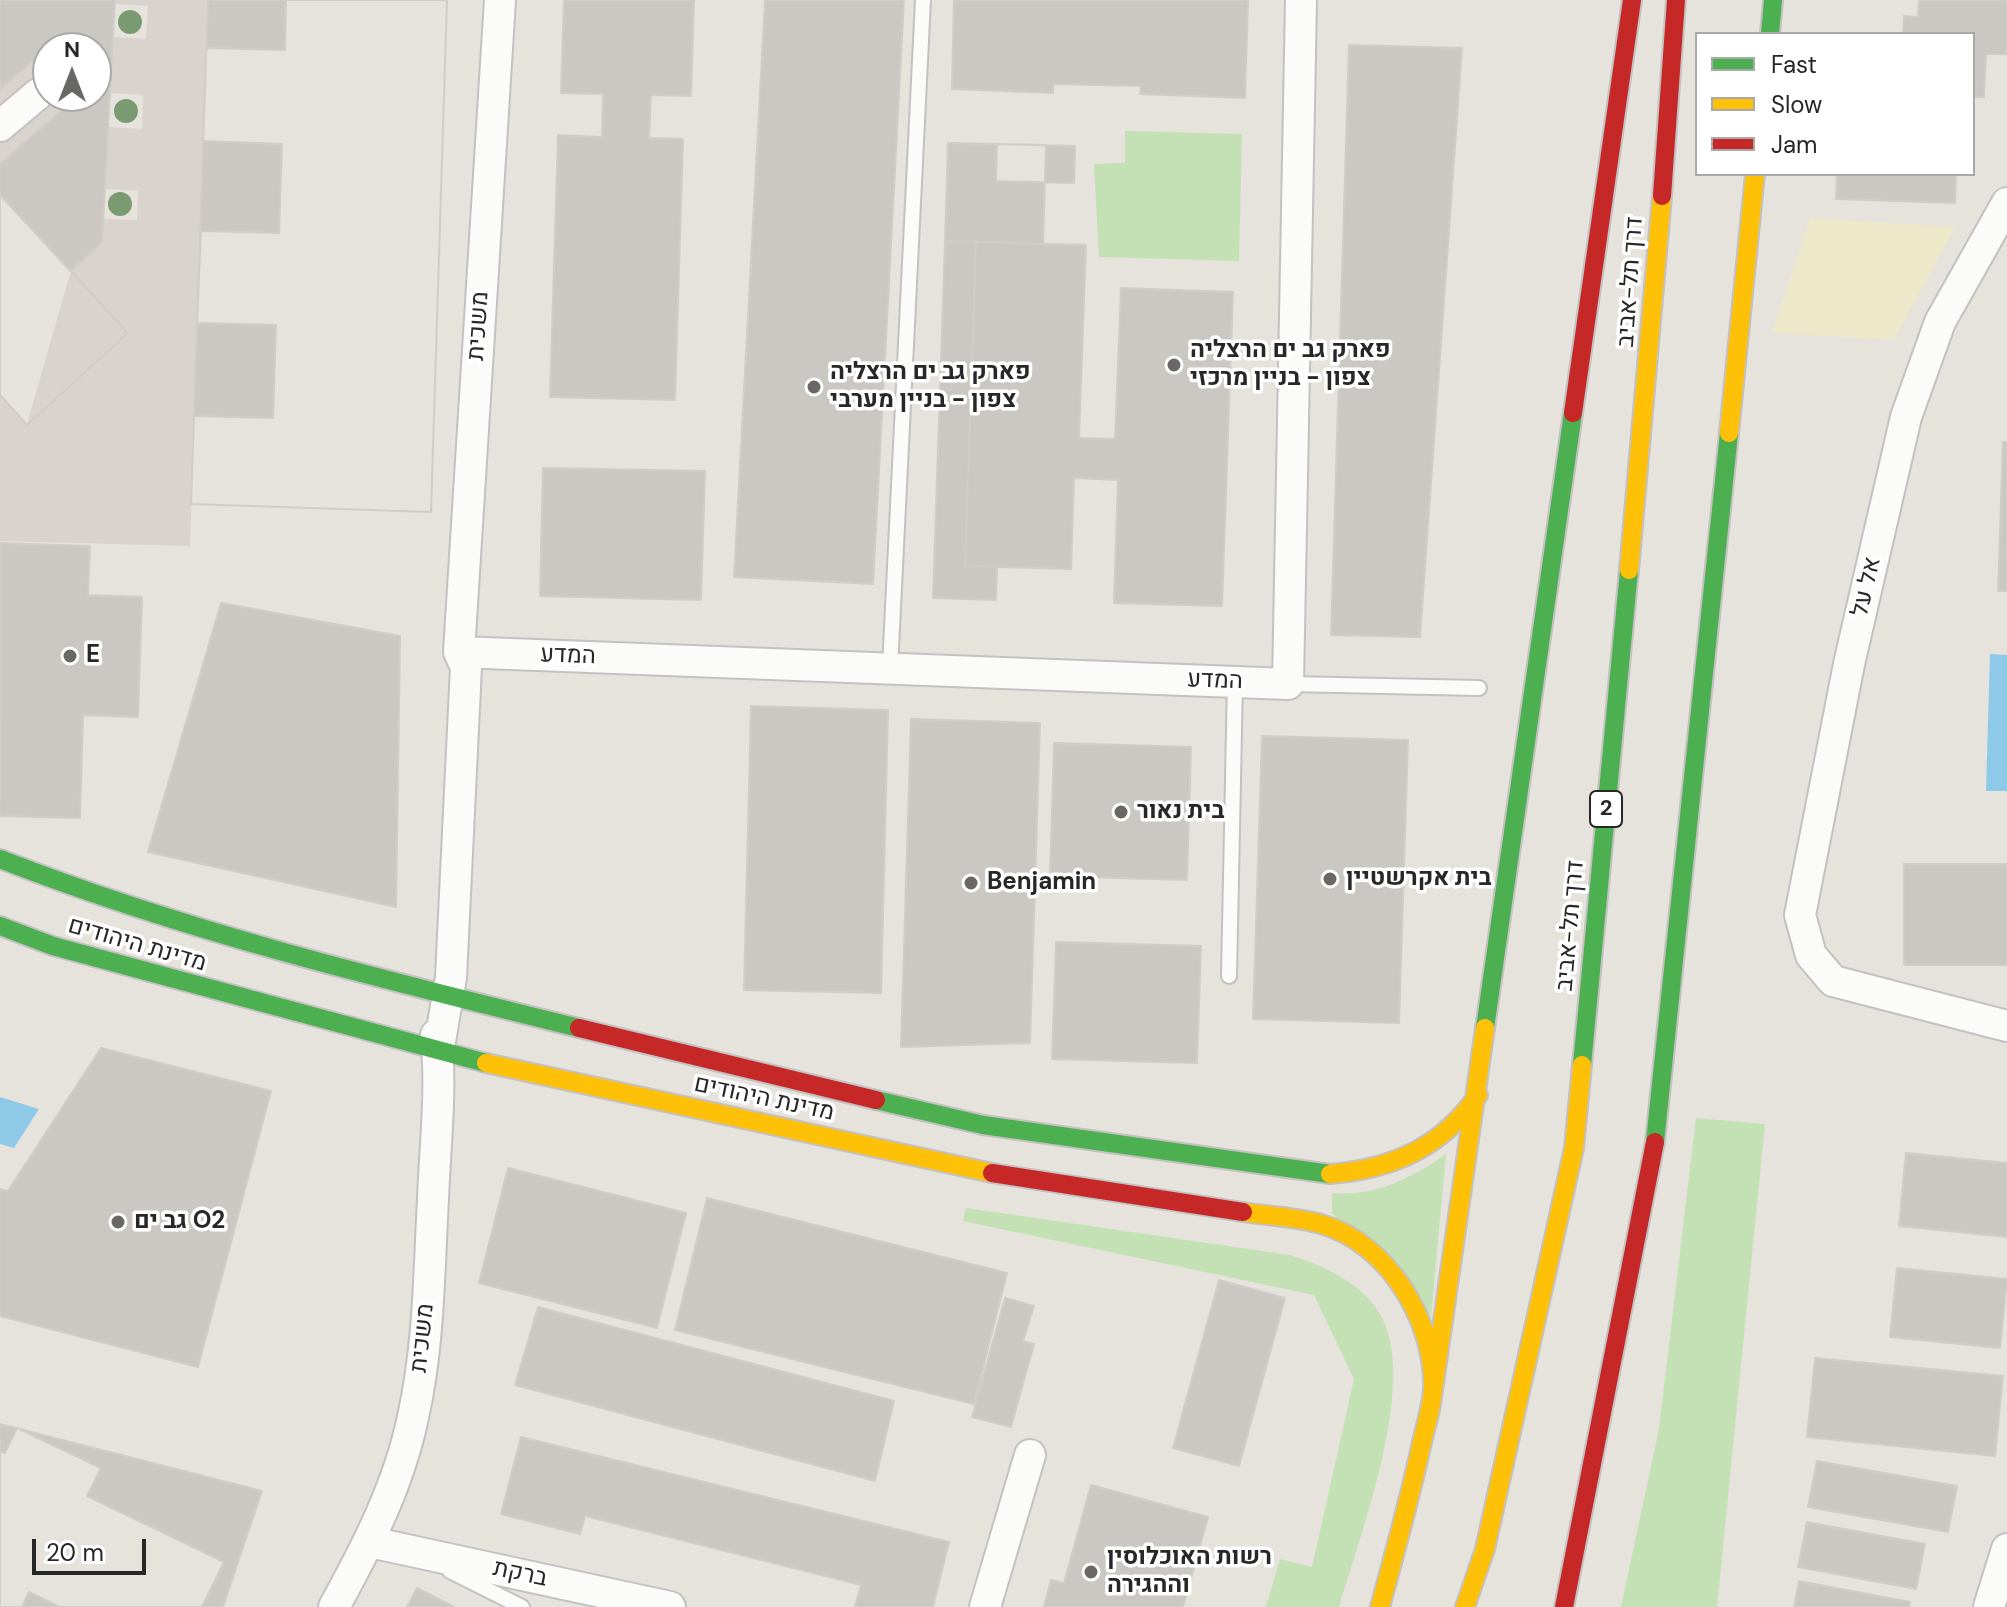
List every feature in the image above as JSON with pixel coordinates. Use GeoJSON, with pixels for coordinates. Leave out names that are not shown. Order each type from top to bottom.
{"type":"FeatureCollection","features":[{"type":"Feature","properties":{"kind":"main road"},"geometry":{"type":"LineString","coordinates":[[1380,1607],[1410,1500],[1433,1390],[1478,1095],[1632,0]]}},
{"type":"Feature","properties":{"kind":"main road","name":"דרך תל-אביב"},"geometry":{"type":"LineString","coordinates":[[1465,1607],[1485,1549],[1574,1148],[1651,343],[1676,0]]}},
{"type":"Feature","properties":{"kind":"main road"},"geometry":{"type":"LineString","coordinates":[[1770,32],[1773,0]]}},
{"type":"Feature","properties":{"kind":"main road"},"geometry":{"type":"LineString","coordinates":[[1564,1607],[1652,1166],[1666,1060],[1755,176]]}},
{"type":"Feature","properties":{"kind":"main road","name":"מדינת היהודים"},"geometry":{"type":"LineString","coordinates":[[0,859],[74,888],[208,930],[440,994],[983,1125],[1323,1175],[1388,1166],[1421,1152],[1464,1118],[1478,1095]]}},
{"type":"Feature","properties":{"kind":"main road","name":"מדינת היהודים"},"geometry":{"type":"LineString","coordinates":[[0,926],[53,946],[194,987],[438,1053],[989,1173],[1323,1224],[1373,1251],[1395,1276],[1426,1334],[1433,1390]]}},
{"type":"Feature","properties":{"kind":"street","name":"משכית"},"geometry":{"type":"LineString","coordinates":[[334,1607],[370,1542],[399,1470],[414,1417],[426,1334],[450,666],[459,652],[500,0]]}},
{"type":"Feature","properties":{"kind":"street"},"geometry":{"type":"LineString","coordinates":[[1288,684],[1301,0]]}},
{"type":"Feature","properties":{"kind":"street"},"geometry":{"type":"LineString","coordinates":[[0,126],[32,99]]}},
{"type":"Feature","properties":{"kind":"street","name":"אל על"},"geometry":{"type":"LineString","coordinates":[[2007,203],[1940,322],[1906,417],[1849,664],[1800,915],[1811,955],[1833,981],[2007,1026]]}},
{"type":"Feature","properties":{"kind":"street","name":"המדע"},"geometry":{"type":"LineString","coordinates":[[459,652],[1288,684]]}},
{"type":"Feature","properties":{"kind":"street"},"geometry":{"type":"LineString","coordinates":[[985,1607],[1030,1455]]}},
{"type":"Feature","properties":{"kind":"street","name":"ברקת"},"geometry":{"type":"LineString","coordinates":[[370,1542],[670,1607]]}},
{"type":"Feature","properties":{"kind":"street"},"geometry":{"type":"LineString","coordinates":[[1989,1607],[2007,1549]]}},
{"type":"Feature","properties":{"kind":"lane"},"geometry":{"type":"LineString","coordinates":[[890,668],[923,0]]}},
{"type":"Feature","properties":{"kind":"lane"},"geometry":{"type":"LineString","coordinates":[[1229,976],[1235,681]]}},
{"type":"Feature","properties":{"kind":"lane"},"geometry":{"type":"LineString","coordinates":[[1288,684],[1479,688]]}},
{"type":"Feature","properties":{"kind":"lane"},"geometry":{"type":"LineString","coordinates":[[410,1551],[522,1607]]}},
{"type":"Feature","properties":{"kind":"green space"},"geometry":{"type":"Polygon","coordinates":[[[1125,131],[1242,134],[1239,261],[1099,257],[1094,164],[1125,163],[1125,131]]]}},
{"type":"Feature","properties":{"kind":"green space"},"geometry":{"type":"Polygon","coordinates":[[[1696,1118],[1765,1124],[1717,1607],[1621,1607],[1659,1429],[1696,1118]]]}},
{"type":"Feature","properties":{"kind":"green space"},"geometry":{"type":"Polygon","coordinates":[[[1446,1154],[1431,1316],[1332,1213],[1332,1193],[1378,1189],[1420,1171],[1446,1154]]]}},
{"type":"Feature","properties":{"kind":"green space"},"geometry":{"type":"Polygon","coordinates":[[[966,1208],[1290,1255],[1344,1278],[1367,1297],[1383,1320],[1391,1349],[1393,1384],[1381,1462],[1339,1607],[1266,1607],[1280,1559],[1312,1567],[1354,1379],[1314,1295],[963,1221],[966,1208]]]}},
{"type":"Feature","properties":{"kind":"sand"},"geometry":{"type":"Polygon","coordinates":[[[1810,218],[1955,227],[1894,340],[1772,333],[1810,218]]]}},
{"type":"Feature","properties":{"kind":"shaded area"},"geometry":{"type":"Polygon","coordinates":[[[115,0],[208,0],[190,546],[0,541],[0,395],[27,424],[71,271],[102,242],[104,219],[137,220],[138,191],[105,189],[109,127],[142,129],[143,95],[112,93],[113,37],[146,39],[148,6],[115,4],[115,0]]]}},
{"type":"Feature","properties":{"kind":"shaded area"},"geometry":{"type":"Polygon","coordinates":[[[32,62],[32,112],[60,112],[0,164],[0,89],[32,62]]]}},
{"type":"Feature","properties":{"kind":"water"},"geometry":{"type":"Polygon","coordinates":[[[1990,654],[2007,655],[2007,791],[1986,791],[1990,654]]]}},
{"type":"Feature","properties":{"kind":"water"},"geometry":{"type":"Polygon","coordinates":[[[0,1097],[39,1109],[14,1148],[0,1144],[0,1097]]]}},
{"type":"Feature","properties":{"kind":"building"},"geometry":{"type":"Polygon","coordinates":[[[0,0],[115,0],[112,56],[112,32],[32,32],[32,62],[0,89],[0,0]]]}},
{"type":"Feature","properties":{"kind":"building"},"geometry":{"type":"Polygon","coordinates":[[[208,0],[447,0],[431,512],[191,504],[208,0]]]}},
{"type":"Feature","properties":{"kind":"building"},"geometry":{"type":"Polygon","coordinates":[[[286,0],[447,0],[431,512],[191,504],[194,416],[273,418],[276,325],[197,323],[201,231],[279,233],[282,144],[203,141],[206,48],[285,50],[286,0]]]}},
{"type":"Feature","properties":{"kind":"building"},"geometry":{"type":"Polygon","coordinates":[[[564,0],[694,0],[691,96],[651,95],[649,138],[683,139],[675,400],[550,397],[558,135],[602,137],[603,94],[561,93],[564,0]]]}},
{"type":"Feature","properties":{"kind":"building","name":"פארק גב ים הרצליה צפון - בניין מערבי"},"geometry":{"type":"Polygon","coordinates":[[[765,0],[904,0],[873,584],[734,577],[765,0]]]}},
{"type":"Feature","properties":{"kind":"building"},"geometry":{"type":"Polygon","coordinates":[[[954,0],[1248,0],[1245,98],[1140,94],[1141,86],[1053,84],[1053,93],[952,89],[954,0]]]}},
{"type":"Feature","properties":{"kind":"building"},"geometry":{"type":"Polygon","coordinates":[[[1919,0],[2007,0],[2007,54],[1986,54],[1984,97],[1975,97],[1975,32],[1903,32],[1904,16],[1918,17],[1919,0]]]}},
{"type":"Feature","properties":{"kind":"building"},"geometry":{"type":"Polygon","coordinates":[[[1349,45],[1462,48],[1420,637],[1331,635],[1349,45]]]}},
{"type":"Feature","properties":{"kind":"building"},"geometry":{"type":"Polygon","coordinates":[[[60,112],[109,112],[102,242],[71,271],[128,333],[27,425],[0,395],[0,164],[60,112]]]}},
{"type":"Feature","properties":{"kind":"building"},"geometry":{"type":"Polygon","coordinates":[[[948,143],[1046,145],[1043,244],[945,241],[948,143]]]}},
{"type":"Feature","properties":{"kind":"building"},"geometry":{"type":"Polygon","coordinates":[[[997,144],[1075,146],[1074,183],[996,181],[997,144]]]}},
{"type":"Feature","properties":{"kind":"building"},"geometry":{"type":"Polygon","coordinates":[[[1837,176],[1956,176],[1955,203],[1836,199],[1837,176]]]}},
{"type":"Feature","properties":{"kind":"building"},"geometry":{"type":"Polygon","coordinates":[[[0,195],[128,333],[27,425],[0,395],[0,195]]]}},
{"type":"Feature","properties":{"kind":"building"},"geometry":{"type":"Polygon","coordinates":[[[945,241],[976,242],[965,566],[997,567],[996,600],[933,598],[945,241]]]}},
{"type":"Feature","properties":{"kind":"building","name":"פארק גב ים הרצליה צפון - בניין מרכזי"},"geometry":{"type":"Polygon","coordinates":[[[976,242],[1086,245],[1079,438],[1115,439],[1121,288],[1233,292],[1222,606],[1114,603],[1118,480],[1074,478],[1071,569],[965,566],[976,242]]]}},
{"type":"Feature","properties":{"kind":"building"},"geometry":{"type":"Polygon","coordinates":[[[2003,442],[2007,442],[2007,591],[1998,591],[2003,442]]]}},
{"type":"Feature","properties":{"kind":"building"},"geometry":{"type":"Polygon","coordinates":[[[543,468],[705,471],[701,600],[540,596],[543,468]]]}},
{"type":"Feature","properties":{"kind":"building","name":"E"},"geometry":{"type":"Polygon","coordinates":[[[1,543],[90,546],[88,595],[142,597],[138,717],[83,715],[80,818],[0,816],[1,543]]]}},
{"type":"Feature","properties":{"kind":"building"},"geometry":{"type":"Polygon","coordinates":[[[221,603],[400,636],[396,907],[148,852],[221,603]]]}},
{"type":"Feature","properties":{"kind":"building"},"geometry":{"type":"Polygon","coordinates":[[[751,706],[888,710],[881,993],[744,990],[751,706]]]}},
{"type":"Feature","properties":{"kind":"building","name":"Benjamin"},"geometry":{"type":"Polygon","coordinates":[[[911,719],[1040,723],[1030,1043],[901,1047],[911,719]]]}},
{"type":"Feature","properties":{"kind":"building","name":"בית אקרשטיין"},"geometry":{"type":"Polygon","coordinates":[[[1262,736],[1408,740],[1399,1023],[1253,1019],[1262,736]]]}},
{"type":"Feature","properties":{"kind":"building","name":"בית נאור"},"geometry":{"type":"Polygon","coordinates":[[[1054,743],[1191,747],[1187,880],[1050,876],[1054,743]]]}},
{"type":"Feature","properties":{"kind":"building"},"geometry":{"type":"Polygon","coordinates":[[[1904,864],[2007,864],[2007,965],[1904,965],[1904,864]]]}},
{"type":"Feature","properties":{"kind":"building"},"geometry":{"type":"Polygon","coordinates":[[[1056,942],[1201,946],[1197,1063],[1052,1059],[1056,942]]]}},
{"type":"Feature","properties":{"kind":"building","name":"גב ים O2"},"geometry":{"type":"Polygon","coordinates":[[[101,1048],[271,1091],[198,1367],[0,1316],[0,1189],[8,1191],[101,1048]]]}},
{"type":"Feature","properties":{"kind":"building"},"geometry":{"type":"Polygon","coordinates":[[[1906,1153],[2007,1163],[2007,1237],[1899,1226],[1906,1153]]]}},
{"type":"Feature","properties":{"kind":"building"},"geometry":{"type":"Polygon","coordinates":[[[508,1168],[686,1213],[657,1328],[479,1283],[508,1168]]]}},
{"type":"Feature","properties":{"kind":"building"},"geometry":{"type":"Polygon","coordinates":[[[707,1198],[1007,1273],[974,1404],[675,1330],[707,1198]]]}},
{"type":"Feature","properties":{"kind":"building"},"geometry":{"type":"Polygon","coordinates":[[[1897,1268],[2007,1279],[2000,1348],[1890,1337],[1897,1268]]]}},
{"type":"Feature","properties":{"kind":"building"},"geometry":{"type":"Polygon","coordinates":[[[1219,1280],[1285,1298],[1239,1466],[1173,1448],[1219,1280]]]}},
{"type":"Feature","properties":{"kind":"building"},"geometry":{"type":"Polygon","coordinates":[[[1005,1298],[1034,1306],[1023,1341],[1034,1344],[1011,1427],[972,1417],[1005,1298]]]}},
{"type":"Feature","properties":{"kind":"building"},"geometry":{"type":"Polygon","coordinates":[[[538,1307],[894,1401],[875,1481],[515,1385],[538,1307]]]}},
{"type":"Feature","properties":{"kind":"building"},"geometry":{"type":"Polygon","coordinates":[[[1815,1358],[2003,1376],[1995,1456],[1807,1437],[1815,1358]]]}},
{"type":"Feature","properties":{"kind":"building"},"geometry":{"type":"Polygon","coordinates":[[[0,1424],[262,1491],[223,1607],[0,1607],[0,1424]]]}},
{"type":"Feature","properties":{"kind":"building"},"geometry":{"type":"Polygon","coordinates":[[[17,1428],[101,1468],[87,1496],[224,1562],[202,1607],[60,1607],[29,1592],[22,1607],[0,1607],[0,1451],[5,1453],[17,1428]]]}},
{"type":"Feature","properties":{"kind":"building"},"geometry":{"type":"Polygon","coordinates":[[[521,1437],[949,1542],[933,1607],[855,1607],[861,1585],[585,1516],[580,1534],[501,1514],[521,1437]]]}},
{"type":"Feature","properties":{"kind":"building"},"geometry":{"type":"Polygon","coordinates":[[[1817,1461],[1957,1486],[1948,1532],[1808,1507],[1817,1461]]]}},
{"type":"Feature","properties":{"kind":"building"},"geometry":{"type":"Polygon","coordinates":[[[1091,1485],[1208,1517],[1183,1607],[1044,1607],[1051,1580],[1064,1583],[1091,1485]]]}},
{"type":"Feature","properties":{"kind":"building"},"geometry":{"type":"Polygon","coordinates":[[[1807,1522],[1925,1544],[1916,1589],[1798,1567],[1807,1522]]]}},
{"type":"Feature","properties":{"kind":"building"},"geometry":{"type":"Polygon","coordinates":[[[1799,1581],[1910,1602],[1909,1607],[1794,1607],[1799,1581]]]}},
{"type":"Feature","properties":{"kind":"building"},"geometry":{"type":"Polygon","coordinates":[[[417,1588],[454,1607],[407,1607],[417,1588]]]}},
{"type":"Feature","properties":{"kind":"traffic: fast"},"geometry":{"type":"LineString","coordinates":[[1770,32],[1773,0]]}},
{"type":"Feature","properties":{"kind":"traffic: fast"},"geometry":{"type":"LineString","coordinates":[[1485,1028],[1573,413]]}},
{"type":"Feature","properties":{"kind":"traffic: fast"},"geometry":{"type":"LineString","coordinates":[[1655,1142],[1729,433]]}},
{"type":"Feature","properties":{"kind":"traffic: fast"},"geometry":{"type":"LineString","coordinates":[[1582,1065],[1629,570]]}},
{"type":"Feature","properties":{"kind":"traffic: fast"},"geometry":{"type":"LineString","coordinates":[[0,859],[214,932],[359,973],[579,1028]]}},
{"type":"Feature","properties":{"kind":"traffic: fast"},"geometry":{"type":"LineString","coordinates":[[0,926],[53,946],[486,1063]]}},
{"type":"Feature","properties":{"kind":"traffic: fast"},"geometry":{"type":"LineString","coordinates":[[876,1100],[983,1125],[1330,1174]]}},
{"type":"Feature","properties":{"kind":"traffic: slow"},"geometry":{"type":"LineString","coordinates":[[1729,433],[1755,176]]}},
{"type":"Feature","properties":{"kind":"traffic: slow"},"geometry":{"type":"LineString","coordinates":[[1629,570],[1662,196]]}},
{"type":"Feature","properties":{"kind":"traffic: slow"},"geometry":{"type":"LineString","coordinates":[[1433,1390],[1485,1028]]}},
{"type":"Feature","properties":{"kind":"traffic: slow"},"geometry":{"type":"LineString","coordinates":[[486,1063],[992,1173]]}},
{"type":"Feature","properties":{"kind":"traffic: slow"},"geometry":{"type":"LineString","coordinates":[[1465,1607],[1485,1549],[1574,1148],[1582,1065]]}},
{"type":"Feature","properties":{"kind":"traffic: slow"},"geometry":{"type":"LineString","coordinates":[[1330,1174],[1375,1167],[1414,1152],[1449,1129],[1478,1095]]}},
{"type":"Feature","properties":{"kind":"traffic: slow"},"geometry":{"type":"LineString","coordinates":[[1243,1212],[1321,1224],[1367,1248],[1403,1288],[1426,1337],[1432,1363],[1431,1402],[1380,1607]]}},
{"type":"Feature","properties":{"kind":"traffic: jam"},"geometry":{"type":"LineString","coordinates":[[1573,413],[1632,0]]}},
{"type":"Feature","properties":{"kind":"traffic: jam"},"geometry":{"type":"LineString","coordinates":[[1662,196],[1676,0]]}},
{"type":"Feature","properties":{"kind":"traffic: jam"},"geometry":{"type":"LineString","coordinates":[[579,1028],[876,1100]]}},
{"type":"Feature","properties":{"kind":"traffic: jam"},"geometry":{"type":"LineString","coordinates":[[1564,1607],[1655,1142]]}},
{"type":"Feature","properties":{"kind":"traffic: jam"},"geometry":{"type":"LineString","coordinates":[[992,1173],[1243,1212]]}},
{"type":"Feature","properties":{"kind":"place","name":"פארק גב ים הרצליה צפון - בניין מרכזי"},"geometry":{"type":"Point","coordinates":[1174,365]}},
{"type":"Feature","properties":{"kind":"place","name":"פארק גב ים הרצליה צפון - בניין מערבי"},"geometry":{"type":"Point","coordinates":[814,387]}},
{"type":"Feature","properties":{"kind":"place","name":"E"},"geometry":{"type":"Point","coordinates":[70,656]}},
{"type":"Feature","properties":{"kind":"place","name":"בית נאור"},"geometry":{"type":"Point","coordinates":[1121,812]}},
{"type":"Feature","properties":{"kind":"place","name":"בית אקרשטיין"},"geometry":{"type":"Point","coordinates":[1330,879]}},
{"type":"Feature","properties":{"kind":"place","name":"Benjamin"},"geometry":{"type":"Point","coordinates":[971,883]}},
{"type":"Feature","properties":{"kind":"place","name":"גב ים O2"},"geometry":{"type":"Point","coordinates":[118,1222]}},
{"type":"Feature","properties":{"kind":"place","name":"רשות האוכלוסין וההגירה"},"geometry":{"type":"Point","coordinates":[1091,1572]}}]}
